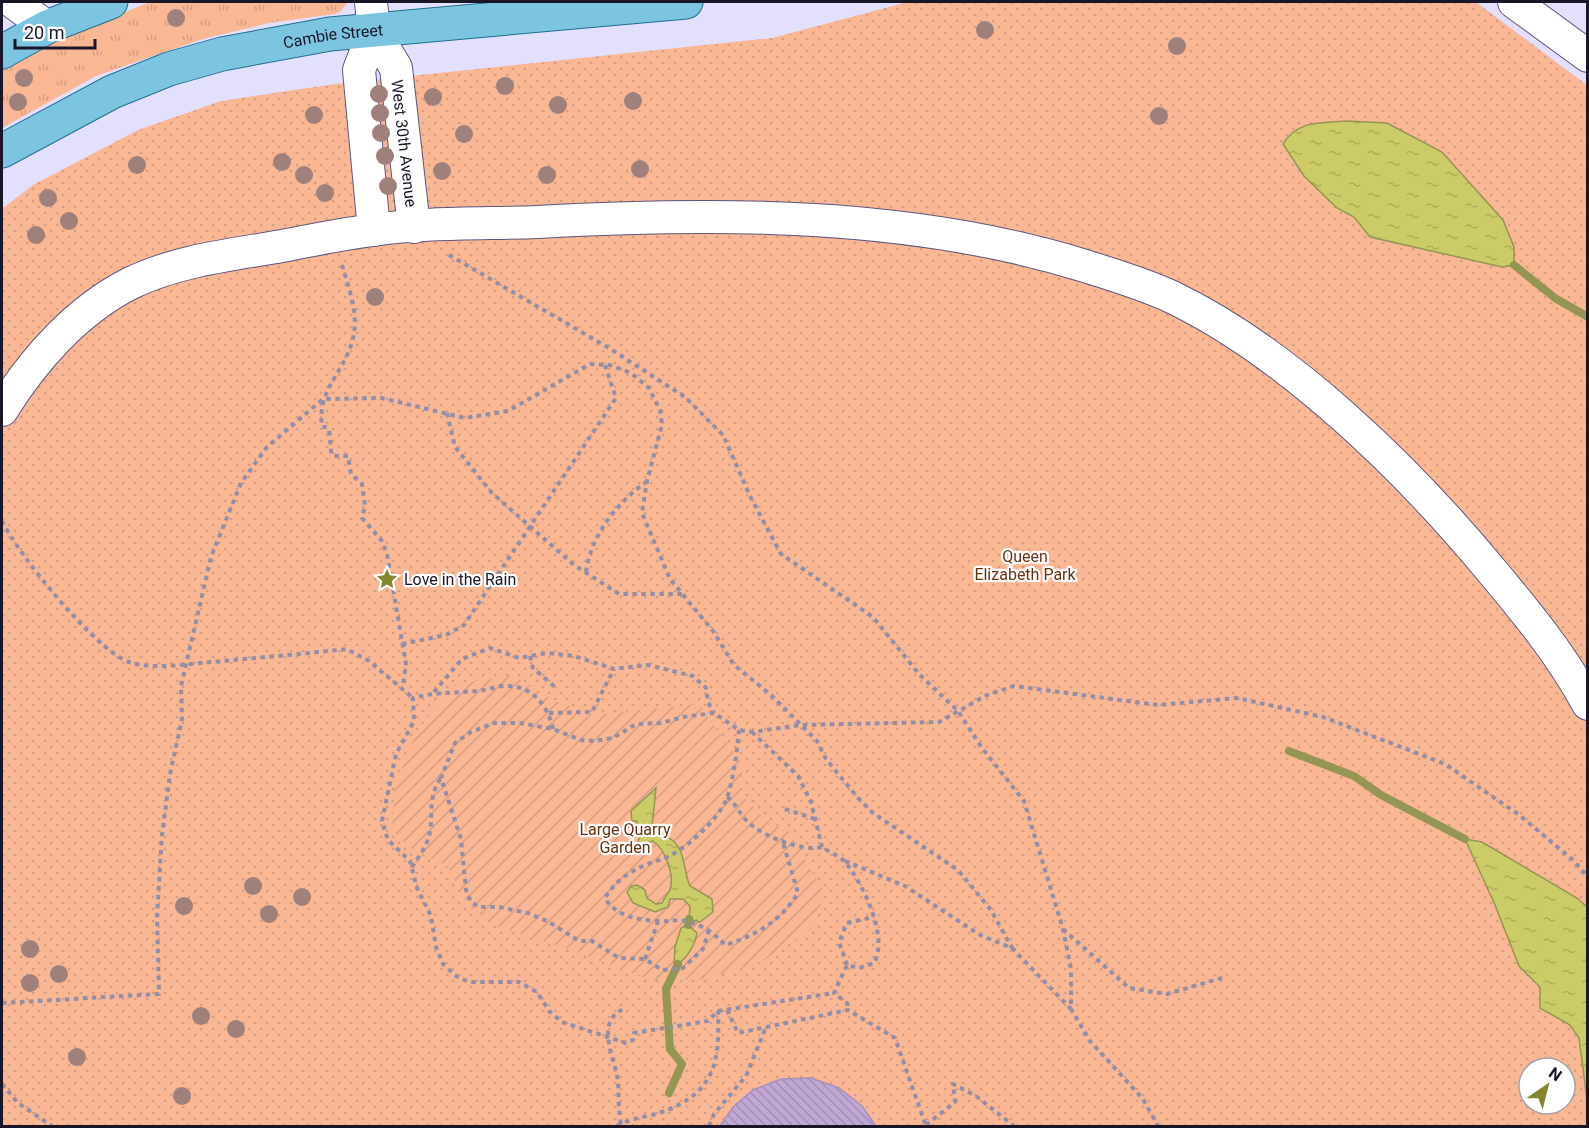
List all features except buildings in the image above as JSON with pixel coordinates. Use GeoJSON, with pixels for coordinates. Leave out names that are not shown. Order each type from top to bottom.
{"type":"FeatureCollection","features":[{"type":"Feature","properties":{"kind":"main road"},"geometry":{"type":"LineString","coordinates":[[2,52],[47,27],[111,2]]}},
{"type":"Feature","properties":{"kind":"main road","name":"Cambie Street"},"geometry":{"type":"LineString","coordinates":[[2,152],[112,92],[169,69],[373,16],[686,2]]}},
{"type":"Feature","properties":{"kind":"street"},"geometry":{"type":"LineString","coordinates":[[13,2],[47,27]]}},
{"type":"Feature","properties":{"kind":"street"},"geometry":{"type":"LineString","coordinates":[[1514,2],[1587,56]]}},
{"type":"Feature","properties":{"kind":"street"},"geometry":{"type":"LineString","coordinates":[[373,16],[359,70],[374,230]]}},
{"type":"Feature","properties":{"kind":"street","name":"West 30th Avenue"},"geometry":{"type":"LineString","coordinates":[[373,16],[396,68],[414,227]]}},
{"type":"Feature","properties":{"kind":"street"},"geometry":{"type":"LineString","coordinates":[[2,411],[39,359],[69,328],[112,293],[137,280],[190,261],[374,230],[662,216],[897,228],[973,238],[1051,255],[1127,279],[1172,297],[1258,349],[1299,381],[1383,454],[1458,530],[1540,627],[1587,704]]}},
{"type":"Feature","properties":{"kind":"path"},"geometry":{"type":"LineString","coordinates":[[449,255],[636,365],[685,397],[723,435],[750,496],[781,554],[873,617],[919,674],[958,711],[982,748],[1024,801],[1063,929],[1071,969],[1071,1009]]}},
{"type":"Feature","properties":{"kind":"path"},"geometry":{"type":"LineString","coordinates":[[342,263],[355,312],[352,342],[323,399],[320,411],[322,427],[327,428],[332,437],[333,456],[348,456],[351,474],[362,484],[365,506],[362,518],[382,541],[387,554],[406,664],[403,688]]}},
{"type":"Feature","properties":{"kind":"path"},"geometry":{"type":"LineString","coordinates":[[2,1004],[159,994],[157,916],[162,835],[170,774],[182,720],[181,686],[211,557],[241,483],[267,447],[323,399],[381,398],[465,418],[507,411],[590,364],[605,365],[631,373],[649,388],[660,410],[662,425],[647,481],[642,513],[670,579],[713,631],[734,665],[770,694],[817,741],[826,759],[873,813],[958,870],[991,910],[1012,948],[1071,1009],[1090,1041],[1143,1099],[1158,1126]]}},
{"type":"Feature","properties":{"kind":"path"},"geometry":{"type":"LineString","coordinates":[[402,644],[446,635],[464,625],[616,398],[605,365]]}},
{"type":"Feature","properties":{"kind":"path"},"geometry":{"type":"LineString","coordinates":[[631,373],[636,365]]}},
{"type":"Feature","properties":{"kind":"path"},"geometry":{"type":"LineString","coordinates":[[447,413],[454,447],[492,493],[529,527],[586,572],[619,594],[682,594]]}},
{"type":"Feature","properties":{"kind":"path"},"geometry":{"type":"LineString","coordinates":[[586,572],[587,560],[599,533],[625,497],[647,481]]}},
{"type":"Feature","properties":{"kind":"path"},"geometry":{"type":"LineString","coordinates":[[2,521],[39,573],[82,624],[112,652],[128,662],[146,665],[187,664],[347,649],[369,661],[413,698],[414,721],[396,754],[382,821],[388,840],[410,861],[417,888],[431,916],[435,948],[442,964],[456,976],[469,982],[519,982],[537,992],[549,1011],[562,1022],[626,1043],[633,1040],[634,1033],[642,1030],[708,1021],[718,1011],[834,993],[847,1003],[848,1010]]}},
{"type":"Feature","properties":{"kind":"path"},"geometry":{"type":"LineString","coordinates":[[434,693],[462,659],[490,648],[519,658],[546,653],[574,656],[614,669],[648,665],[693,676],[706,688],[708,702],[714,713],[739,730],[752,732],[801,725],[939,722],[987,696],[1014,686],[1158,705],[1237,698],[1323,717],[1445,764],[1518,814],[1573,860],[1587,878]]}},
{"type":"Feature","properties":{"kind":"path"},"geometry":{"type":"LineString","coordinates":[[530,656],[533,668],[556,688]]}},
{"type":"Feature","properties":{"kind":"path"},"geometry":{"type":"LineString","coordinates":[[549,713],[592,712],[614,669]]}},
{"type":"Feature","properties":{"kind":"path"},"geometry":{"type":"LineString","coordinates":[[413,698],[434,693],[479,691],[508,685],[536,695],[549,713],[553,729]]}},
{"type":"Feature","properties":{"kind":"path"},"geometry":{"type":"LineString","coordinates":[[412,867],[427,841],[429,806],[433,789],[441,778],[455,743],[471,732],[494,723],[520,723],[553,729],[567,736],[595,741],[613,738],[636,724],[661,723],[683,717],[714,713]]}},
{"type":"Feature","properties":{"kind":"path"},"geometry":{"type":"LineString","coordinates":[[739,730],[737,755],[727,797],[717,812],[687,846],[661,860],[650,861],[618,880],[605,898],[612,909],[624,915],[658,921],[688,921],[710,930],[725,945],[748,938],[773,922],[798,893],[782,839]]}},
{"type":"Feature","properties":{"kind":"path"},"geometry":{"type":"LineString","coordinates":[[752,732],[798,776],[811,802],[822,848]]}},
{"type":"Feature","properties":{"kind":"path"},"geometry":{"type":"LineString","coordinates":[[441,778],[461,839],[466,890],[471,902],[479,907],[499,907],[528,913],[549,922],[579,941],[592,941],[619,957],[645,959],[662,970],[683,968],[703,949],[710,930]]}},
{"type":"Feature","properties":{"kind":"path"},"geometry":{"type":"LineString","coordinates":[[727,797],[736,803],[746,821],[764,835],[811,850],[822,848],[844,861],[905,886],[980,935],[1012,948]]}},
{"type":"Feature","properties":{"kind":"path"},"geometry":{"type":"LineString","coordinates":[[785,809],[815,819]]}},
{"type":"Feature","properties":{"kind":"path"},"geometry":{"type":"LineString","coordinates":[[844,861],[863,889],[880,939],[879,954],[874,963],[859,968],[847,965]]}},
{"type":"Feature","properties":{"kind":"path"},"geometry":{"type":"LineString","coordinates":[[834,993],[847,965],[838,942],[847,923],[874,917]]}},
{"type":"Feature","properties":{"kind":"path"},"geometry":{"type":"LineString","coordinates":[[645,959],[658,921]]}},
{"type":"Feature","properties":{"kind":"path"},"geometry":{"type":"LineString","coordinates":[[1063,929],[1129,988],[1167,994],[1225,977]]}},
{"type":"Feature","properties":{"kind":"path"},"geometry":{"type":"LineString","coordinates":[[626,1008],[620,1010],[608,1027],[607,1035],[618,1082],[619,1125],[663,1112],[696,1096],[712,1070],[718,1050],[718,1011]]}},
{"type":"Feature","properties":{"kind":"path"},"geometry":{"type":"LineString","coordinates":[[727,1010],[738,1033],[848,1010],[895,1038],[925,1126],[955,1102],[953,1084],[976,1096],[1014,1126]]}},
{"type":"Feature","properties":{"kind":"path"},"geometry":{"type":"LineString","coordinates":[[709,1126],[714,1114],[746,1076],[766,1027]]}},
{"type":"Feature","properties":{"kind":"path"},"geometry":{"type":"LineString","coordinates":[[2,1084],[18,1102],[52,1126]]}},
{"type":"Feature","properties":{"kind":"green space"},"geometry":{"type":"Polygon","coordinates":[[[150,2],[348,2],[341,11],[335,14],[269,23],[203,39],[96,76],[2,128],[2,70],[66,36],[150,2]]]}},
{"type":"Feature","properties":{"kind":"green space","name":"Queen Elizabeth Park"},"geometry":{"type":"Polygon","coordinates":[[[908,2],[1476,2],[1587,85],[1587,1126],[2,1126],[2,209],[33,185],[138,130],[221,101],[335,84],[772,38],[908,2]]]}},
{"type":"Feature","properties":{"kind":"green space","name":"Large Quarry Garden"},"geometry":{"type":"Polygon","coordinates":[[[513,675],[553,700],[593,715],[698,704],[743,764],[740,793],[763,818],[789,832],[825,894],[812,928],[763,961],[706,979],[652,980],[502,928],[470,908],[447,866],[412,849],[392,830],[394,791],[415,734],[456,684],[513,675]]]}},
{"type":"Feature","properties":{"kind":"water"},"geometry":{"type":"Polygon","coordinates":[[[1346,121],[1387,123],[1442,152],[1503,220],[1514,247],[1514,265],[1502,267],[1370,237],[1354,217],[1337,208],[1304,176],[1283,144],[1295,131],[1311,124],[1346,121]]]}},
{"type":"Feature","properties":{"kind":"water"},"geometry":{"type":"Polygon","coordinates":[[[656,788],[652,827],[676,844],[682,855],[690,886],[712,899],[713,912],[700,922],[689,919],[690,906],[683,899],[670,899],[668,907],[655,912],[633,903],[627,892],[631,886],[637,885],[645,890],[647,898],[656,904],[662,903],[670,890],[670,870],[665,856],[653,841],[641,845],[638,842],[641,831],[636,828],[637,821],[632,821],[631,811],[656,788]]]}},
{"type":"Feature","properties":{"kind":"water"},"geometry":{"type":"Polygon","coordinates":[[[1465,839],[1482,842],[1577,898],[1587,907],[1587,1099],[1579,1038],[1570,1025],[1540,1008],[1540,987],[1519,966],[1465,839]]]}},
{"type":"Feature","properties":{"kind":"water"},"geometry":{"type":"Polygon","coordinates":[[[688,925],[697,933],[696,938],[686,957],[674,966],[675,947],[681,928],[688,925]]]}},
{"type":"Feature","properties":{"kind":"waterway"},"geometry":{"type":"LineString","coordinates":[[1514,265],[1555,298],[1588,317]]}},
{"type":"Feature","properties":{"kind":"waterway"},"geometry":{"type":"LineString","coordinates":[[1289,751],[1354,776],[1381,795],[1465,839]]}},
{"type":"Feature","properties":{"kind":"waterway"},"geometry":{"type":"LineString","coordinates":[[688,925],[689,919]]}},
{"type":"Feature","properties":{"kind":"waterway"},"geometry":{"type":"LineString","coordinates":[[669,1093],[682,1064],[670,1049],[666,989],[678,964]]}},
{"type":"Feature","properties":{"kind":"place","name":"Love in the Rain"},"geometry":{"type":"Point","coordinates":[387,579]}}]}
